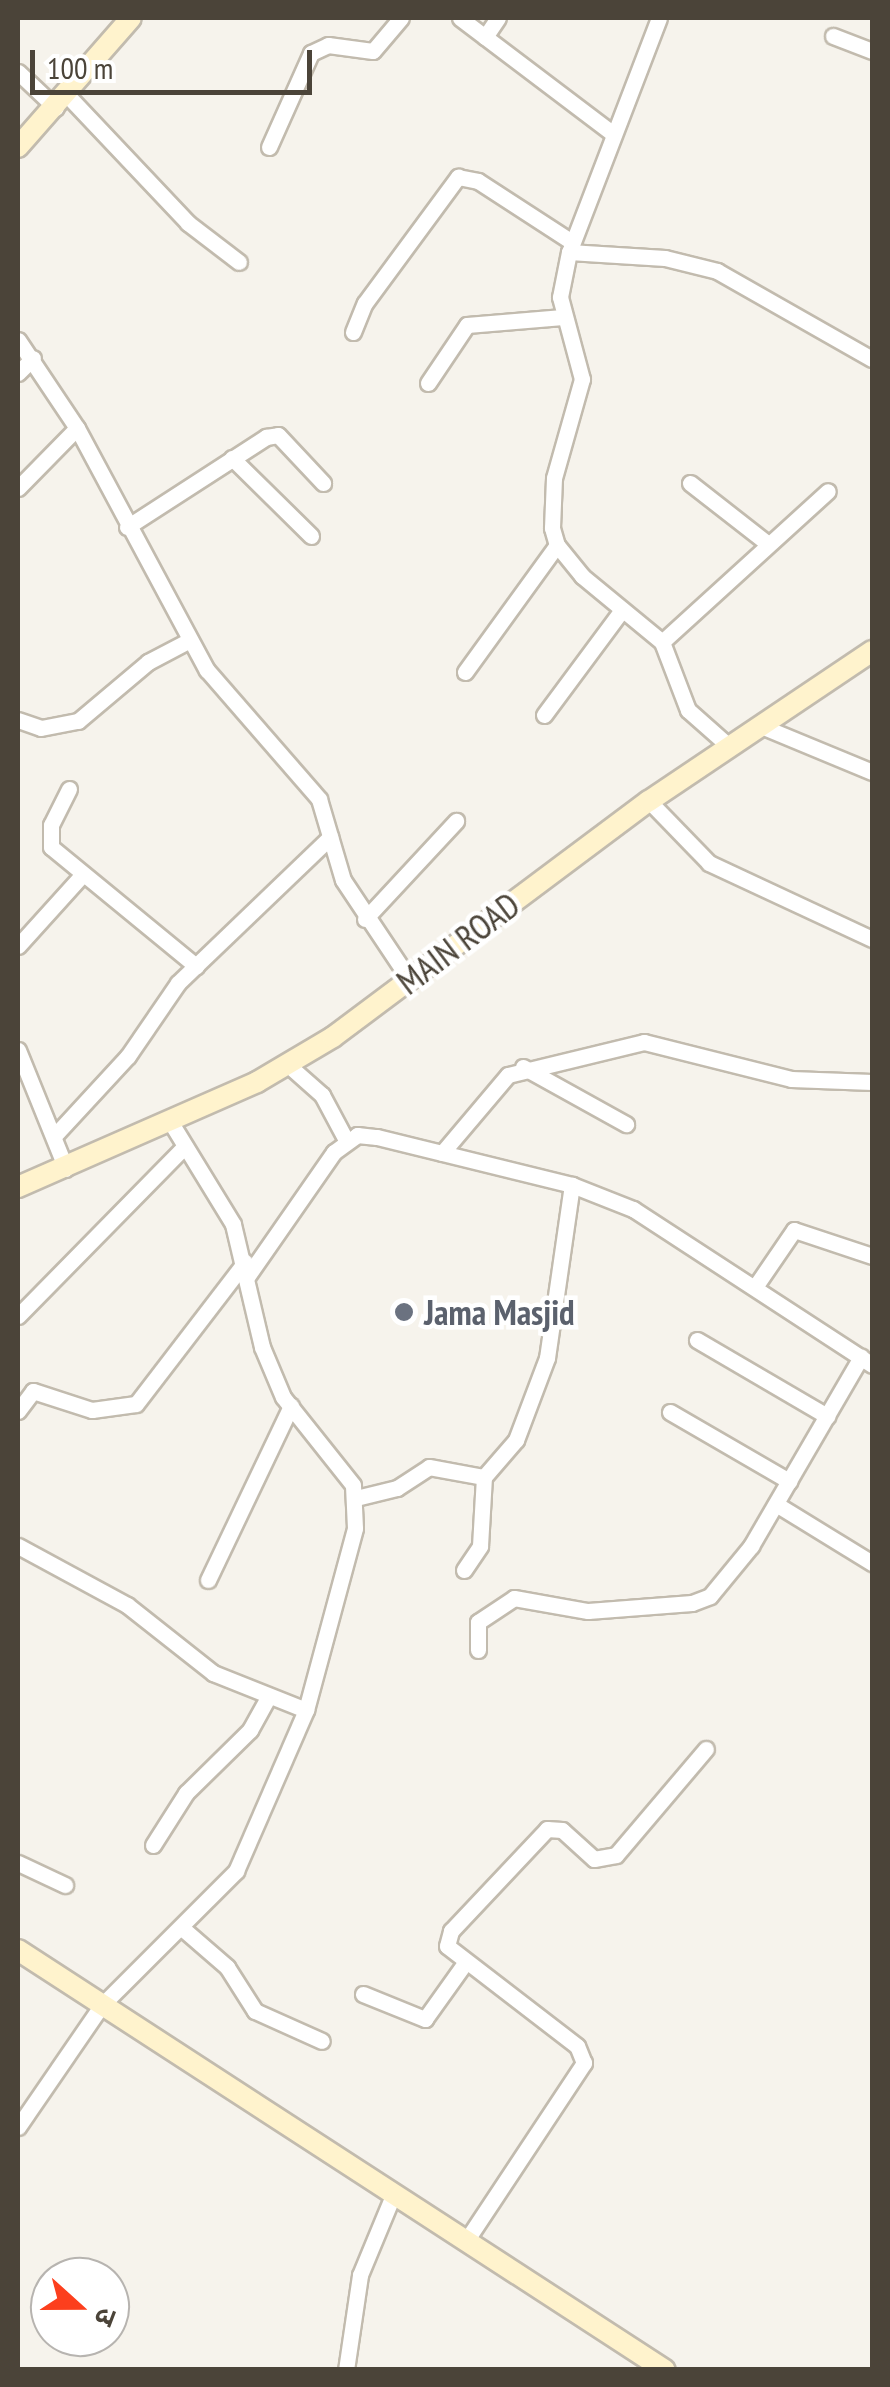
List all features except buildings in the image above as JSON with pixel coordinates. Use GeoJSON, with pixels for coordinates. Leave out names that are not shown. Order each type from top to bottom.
{"type":"FeatureCollection","features":[{"type":"Feature","properties":{"kind":"main road"},"geometry":{"type":"LineString","coordinates":[[18,147],[62,102],[130,18]]}},
{"type":"Feature","properties":{"kind":"main road","name":"MAIN ROAD"},"geometry":{"type":"LineString","coordinates":[[18,1187],[171,1123],[288,1064],[410,980],[649,801],[872,651]]}},
{"type":"Feature","properties":{"kind":"main road"},"geometry":{"type":"LineString","coordinates":[[18,1950],[665,2370]]}},
{"type":"Feature","properties":{"kind":"street"},"geometry":{"type":"LineString","coordinates":[[268,147],[311,54],[328,46],[373,51],[401,18]]}},
{"type":"Feature","properties":{"kind":"street"},"geometry":{"type":"LineString","coordinates":[[460,18],[612,133]]}},
{"type":"Feature","properties":{"kind":"street"},"geometry":{"type":"LineString","coordinates":[[485,37],[498,18]]}},
{"type":"Feature","properties":{"kind":"street"},"geometry":{"type":"LineString","coordinates":[[465,672],[557,546],[554,478],[582,379],[560,297],[570,247],[659,18]]}},
{"type":"Feature","properties":{"kind":"street"},"geometry":{"type":"LineString","coordinates":[[833,36],[872,51]]}},
{"type":"Feature","properties":{"kind":"street"},"geometry":{"type":"LineString","coordinates":[[18,72],[62,102],[188,223],[239,262]]}},
{"type":"Feature","properties":{"kind":"street"},"geometry":{"type":"LineString","coordinates":[[352,332],[365,303],[458,176],[478,181],[570,247],[665,258],[716,271],[872,359]]}},
{"type":"Feature","properties":{"kind":"street"},"geometry":{"type":"LineString","coordinates":[[428,382],[467,325],[564,316]]}},
{"type":"Feature","properties":{"kind":"street"},"geometry":{"type":"LineString","coordinates":[[18,340],[78,428],[127,528],[190,640],[239,713],[319,800],[343,880],[365,919],[410,980]]}},
{"type":"Feature","properties":{"kind":"street"},"geometry":{"type":"LineString","coordinates":[[18,373],[33,358]]}},
{"type":"Feature","properties":{"kind":"street"},"geometry":{"type":"LineString","coordinates":[[18,488],[78,428]]}},
{"type":"Feature","properties":{"kind":"street"},"geometry":{"type":"LineString","coordinates":[[127,528],[232,458],[278,436],[324,483]]}},
{"type":"Feature","properties":{"kind":"street"},"geometry":{"type":"LineString","coordinates":[[232,458],[312,536]]}},
{"type":"Feature","properties":{"kind":"street"},"geometry":{"type":"LineString","coordinates":[[690,483],[768,544]]}},
{"type":"Feature","properties":{"kind":"street"},"geometry":{"type":"LineString","coordinates":[[662,642],[828,490]]}},
{"type":"Feature","properties":{"kind":"street"},"geometry":{"type":"LineString","coordinates":[[557,546],[622,610],[662,642],[688,710],[730,747]]}},
{"type":"Feature","properties":{"kind":"street"},"geometry":{"type":"LineString","coordinates":[[544,715],[622,610]]}},
{"type":"Feature","properties":{"kind":"street"},"geometry":{"type":"LineString","coordinates":[[18,720],[41,728],[78,721],[148,662],[190,640]]}},
{"type":"Feature","properties":{"kind":"street"},"geometry":{"type":"LineString","coordinates":[[762,726],[872,772]]}},
{"type":"Feature","properties":{"kind":"street"},"geometry":{"type":"LineString","coordinates":[[70,788],[49,837],[83,874],[196,966]]}},
{"type":"Feature","properties":{"kind":"street"},"geometry":{"type":"LineString","coordinates":[[649,801],[709,863],[872,939]]}},
{"type":"Feature","properties":{"kind":"street"},"geometry":{"type":"LineString","coordinates":[[365,919],[456,821]]}},
{"type":"Feature","properties":{"kind":"street"},"geometry":{"type":"LineString","coordinates":[[56,1134],[128,1056],[196,966],[330,838]]}},
{"type":"Feature","properties":{"kind":"street"},"geometry":{"type":"LineString","coordinates":[[18,946],[83,874]]}},
{"type":"Feature","properties":{"kind":"street"},"geometry":{"type":"LineString","coordinates":[[442,1152],[492,1089],[524,1067],[644,1042],[791,1078],[872,1082]]}},
{"type":"Feature","properties":{"kind":"street"},"geometry":{"type":"LineString","coordinates":[[18,1050],[56,1134],[66,1169]]}},
{"type":"Feature","properties":{"kind":"street"},"geometry":{"type":"LineString","coordinates":[[288,1064],[322,1096],[346,1140]]}},
{"type":"Feature","properties":{"kind":"street"},"geometry":{"type":"LineString","coordinates":[[524,1067],[626,1124]]}},
{"type":"Feature","properties":{"kind":"street"},"geometry":{"type":"LineString","coordinates":[[18,2127],[102,2005],[236,1871],[306,1710],[355,1528],[356,1498],[342,1468],[291,1406],[262,1346],[233,1224],[171,1123]]}},
{"type":"Feature","properties":{"kind":"street"},"geometry":{"type":"LineString","coordinates":[[18,1411],[33,1390],[92,1410],[136,1404],[346,1140],[378,1137],[572,1185],[633,1209],[866,1361],[827,1416],[776,1504],[710,1596],[692,1603],[588,1610],[514,1598],[478,1622],[478,1650]]}},
{"type":"Feature","properties":{"kind":"street"},"geometry":{"type":"LineString","coordinates":[[18,1316],[185,1146]]}},
{"type":"Feature","properties":{"kind":"street"},"geometry":{"type":"LineString","coordinates":[[464,1570],[480,1546],[484,1477],[516,1440],[547,1358],[572,1185]]}},
{"type":"Feature","properties":{"kind":"street"},"geometry":{"type":"LineString","coordinates":[[755,1287],[794,1230],[872,1256]]}},
{"type":"Feature","properties":{"kind":"street"},"geometry":{"type":"LineString","coordinates":[[697,1340],[827,1416]]}},
{"type":"Feature","properties":{"kind":"street"},"geometry":{"type":"LineString","coordinates":[[208,1580],[291,1406]]}},
{"type":"Feature","properties":{"kind":"street"},"geometry":{"type":"LineString","coordinates":[[670,1412],[789,1481]]}},
{"type":"Feature","properties":{"kind":"street"},"geometry":{"type":"LineString","coordinates":[[356,1498],[397,1488],[429,1467],[484,1477]]}},
{"type":"Feature","properties":{"kind":"street"},"geometry":{"type":"LineString","coordinates":[[776,1504],[872,1563]]}},
{"type":"Feature","properties":{"kind":"street"},"geometry":{"type":"LineString","coordinates":[[18,1546],[126,1606],[213,1673],[306,1710]]}},
{"type":"Feature","properties":{"kind":"street"},"geometry":{"type":"LineString","coordinates":[[153,1845],[186,1793],[250,1730],[270,1696]]}},
{"type":"Feature","properties":{"kind":"street"},"geometry":{"type":"LineString","coordinates":[[466,2241],[584,2062],[576,2046],[447,1946],[451,1931],[539,1835],[562,1830],[594,1858],[608,1861],[706,1749]]}},
{"type":"Feature","properties":{"kind":"street"},"geometry":{"type":"LineString","coordinates":[[18,1862],[65,1885]]}},
{"type":"Feature","properties":{"kind":"street"},"geometry":{"type":"LineString","coordinates":[[182,1928],[228,1967],[255,2011],[322,2040]]}},
{"type":"Feature","properties":{"kind":"street"},"geometry":{"type":"LineString","coordinates":[[363,1994],[425,2020],[466,1963]]}},
{"type":"Feature","properties":{"kind":"street"},"geometry":{"type":"LineString","coordinates":[[346,2370],[360,2275],[394,2194]]}},
{"type":"Feature","properties":{"kind":"place","name":"Jama Masjid"},"geometry":{"type":"Point","coordinates":[404,1312]}}]}
